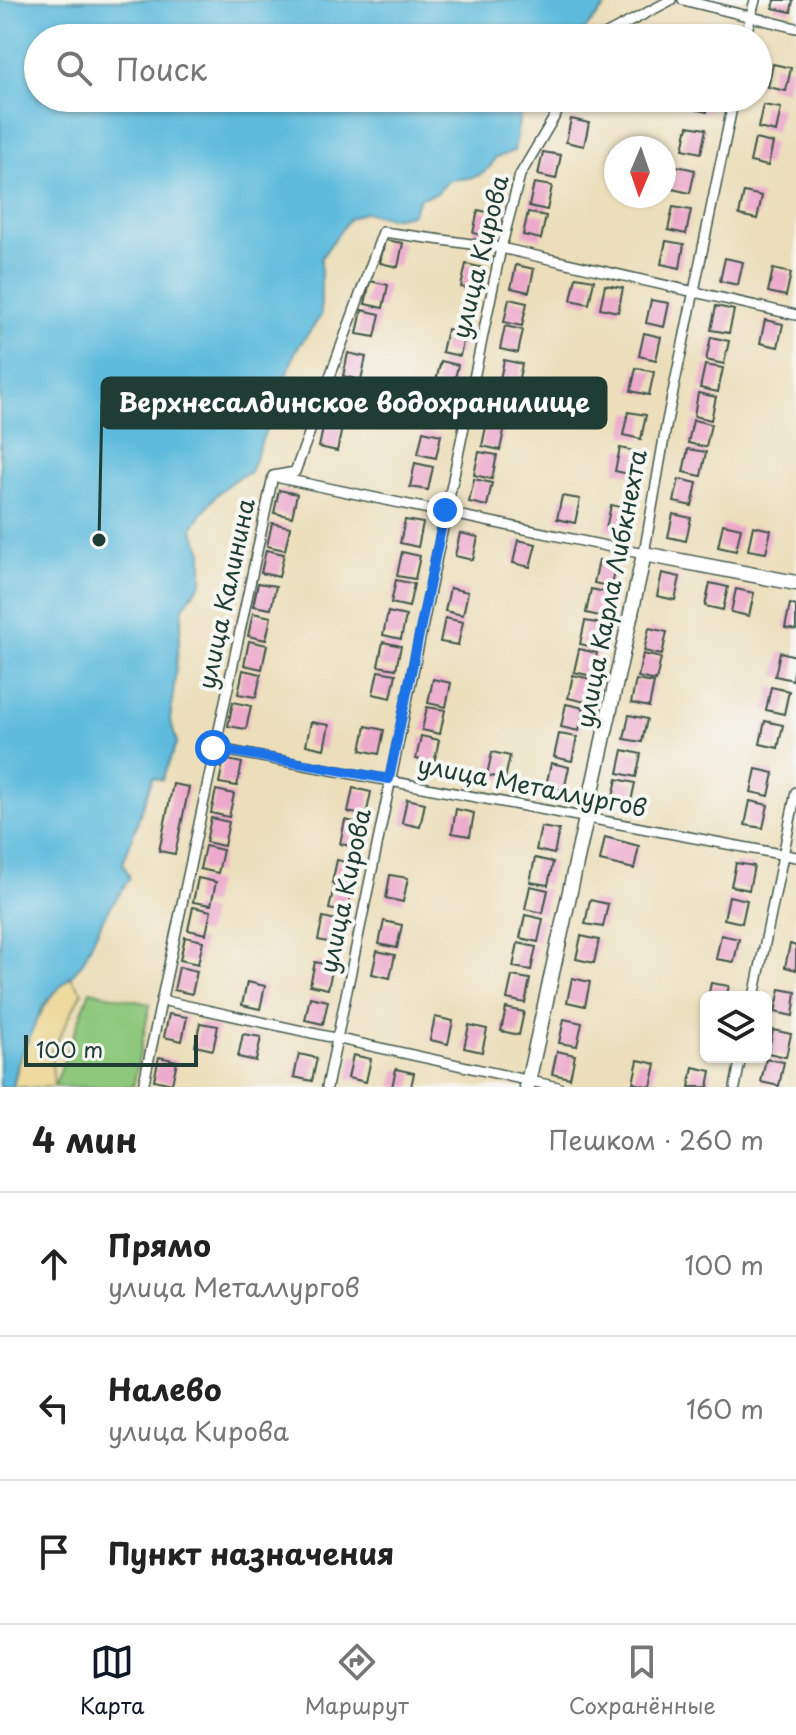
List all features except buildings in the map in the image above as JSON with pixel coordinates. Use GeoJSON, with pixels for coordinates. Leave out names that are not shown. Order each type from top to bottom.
{"type":"FeatureCollection","features":[{"type":"Feature","properties":{"kind":"main road"},"geometry":{"type":"LineString","coordinates":[[644,554],[796,583]]}},
{"type":"Feature","properties":{"kind":"main road","name":"улица Карла Либкнехта"},"geometry":{"type":"LineString","coordinates":[[528,1084],[644,554]]}},
{"type":"Feature","properties":{"kind":"street"},"geometry":{"type":"LineString","coordinates":[[626,24],[671,0]]}},
{"type":"Feature","properties":{"kind":"street"},"geometry":{"type":"LineString","coordinates":[[683,0],[796,28]]}},
{"type":"Feature","properties":{"kind":"street"},"geometry":{"type":"LineString","coordinates":[[748,24],[755,0]]}},
{"type":"Feature","properties":{"kind":"street","name":"улица Кирова"},"geometry":{"type":"LineString","coordinates":[[327,1087],[501,248],[520,175],[557,112]]}},
{"type":"Feature","properties":{"kind":"street","name":"улица Карла Либкнехта"},"geometry":{"type":"LineString","coordinates":[[644,554],[667,421],[697,291],[731,112]]}},
{"type":"Feature","properties":{"kind":"street","name":"улица Калинина"},"geometry":{"type":"LineString","coordinates":[[143,1087],[273,476],[295,472],[383,232],[501,248]]}},
{"type":"Feature","properties":{"kind":"street"},"geometry":{"type":"LineString","coordinates":[[501,248],[796,315]]}},
{"type":"Feature","properties":{"kind":"street"},"geometry":{"type":"LineString","coordinates":[[273,476],[644,554]]}},
{"type":"Feature","properties":{"kind":"street","name":"улица Металлургов"},"geometry":{"type":"LineString","coordinates":[[213,748],[796,857]]}},
{"type":"Feature","properties":{"kind":"street"},"geometry":{"type":"LineString","coordinates":[[755,991],[796,792]]}},
{"type":"Feature","properties":{"kind":"street"},"geometry":{"type":"LineString","coordinates":[[161,1000],[528,1084],[558,1087]]}},
{"type":"Feature","properties":{"kind":"street"},"geometry":{"type":"LineString","coordinates":[[735,1087],[740,1063]]}},
{"type":"Feature","properties":{"kind":"green space"},"geometry":{"type":"Polygon","coordinates":[[[90,991],[150,1004],[133,1087],[54,1087],[90,991]]]}},
{"type":"Feature","properties":{"kind":"sand"},"geometry":{"type":"Polygon","coordinates":[[[68,974],[82,992],[51,1053],[54,1087],[13,1087],[33,1027],[68,974]]]}},
{"type":"Feature","properties":{"kind":"water"},"geometry":{"type":"Polygon","coordinates":[[[0,0],[611,0],[590,24],[24,24],[24,112],[520,112],[514,151],[495,158],[482,174],[449,180],[437,193],[420,198],[412,214],[391,218],[364,212],[349,219],[321,258],[321,316],[296,350],[250,472],[223,488],[192,528],[202,551],[202,582],[183,607],[170,721],[177,742],[162,780],[153,777],[123,864],[130,878],[104,917],[82,964],[44,1004],[18,1062],[13,1087],[0,1087],[0,0]]]}},
{"type":"Feature","properties":{"kind":"place","name":"Верхнесалдинское водохранилище"},"geometry":{"type":"Point","coordinates":[99,540]}},
{"type":"Feature","properties":{"kind":"route"},"geometry":{"type":"LineString","coordinates":[[213,748],[389,779],[445,510]]}}]}
